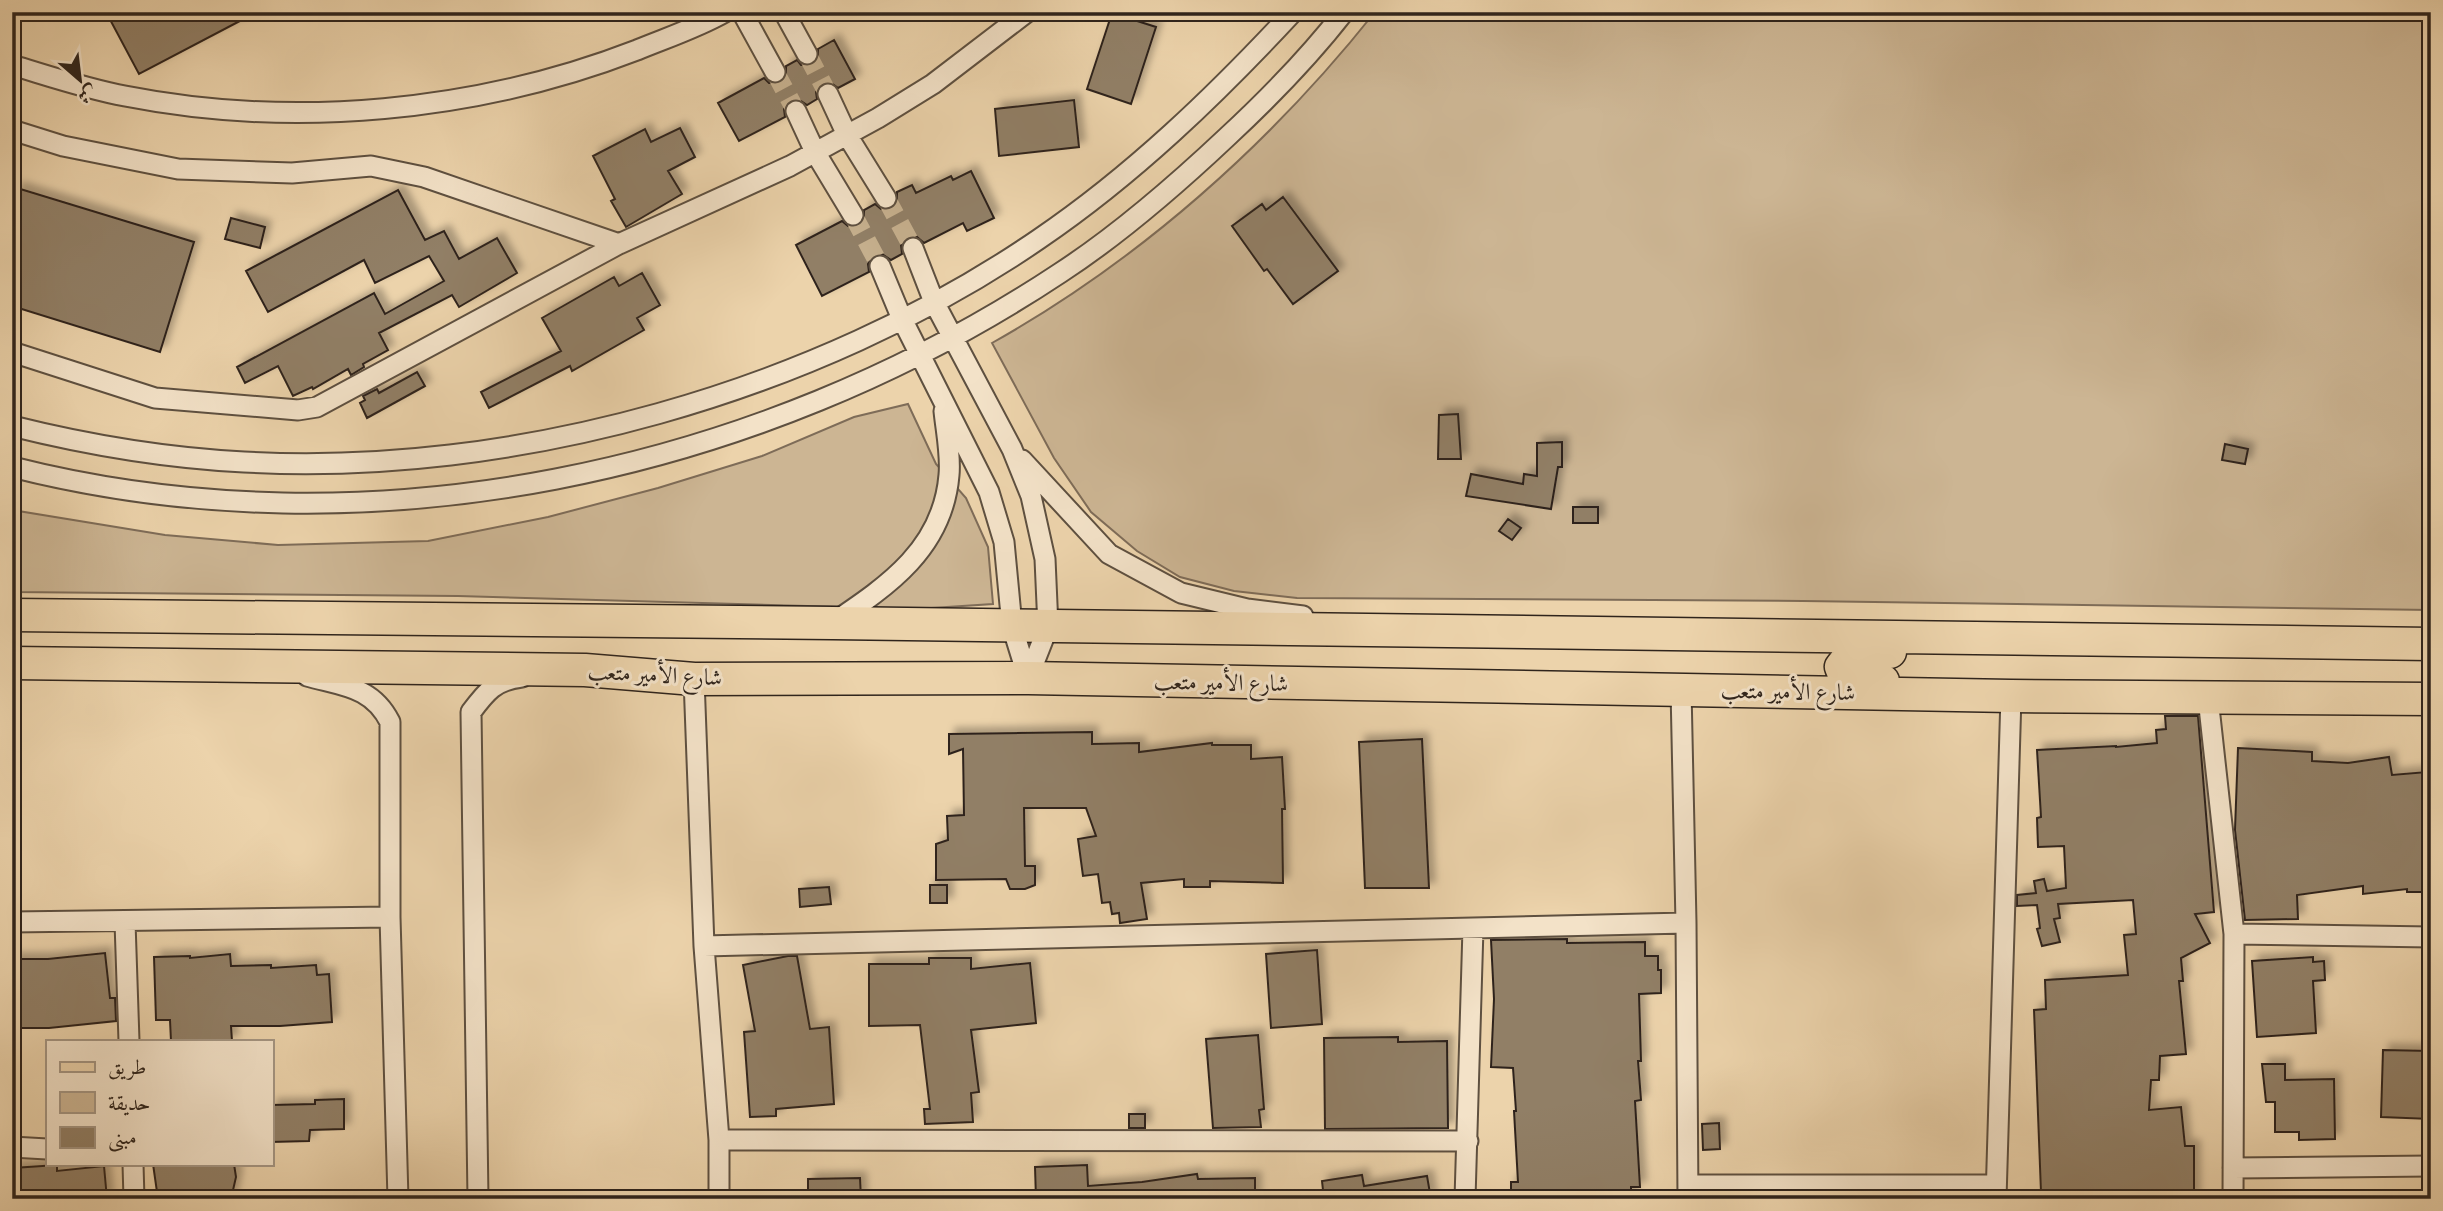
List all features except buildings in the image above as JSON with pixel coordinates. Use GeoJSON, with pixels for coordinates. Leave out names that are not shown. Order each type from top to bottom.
{"type":"FeatureCollection","features":[{"type":"Feature","properties":{"kind":"main road"},"geometry":{"type":"LineString","coordinates":[[12,615],[2431,644]]}},
{"type":"Feature","properties":{"kind":"main road"},"geometry":{"type":"LineString","coordinates":[[2011,696],[1858,678],[1844,674],[1841,667],[1848,657],[1867,653],[2182,641]]}},
{"type":"Feature","properties":{"kind":"main road","name":"شارع الأمير متعب"},"geometry":{"type":"LineString","coordinates":[[12,663],[585,670],[694,679],[1028,678],[2011,696],[2431,699]]}},
{"type":"Feature","properties":{"kind":"street"},"geometry":{"type":"LineString","coordinates":[[12,65],[124,96],[202,108],[262,112],[403,107],[485,94],[548,80],[673,37],[725,12]]}},
{"type":"Feature","properties":{"kind":"street"},"geometry":{"type":"LineString","coordinates":[[742,12],[775,72]]}},
{"type":"Feature","properties":{"kind":"street"},"geometry":{"type":"LineString","coordinates":[[784,12],[807,54]]}},
{"type":"Feature","properties":{"kind":"street"},"geometry":{"type":"LineString","coordinates":[[12,352],[155,398],[298,410],[317,407],[620,244],[847,135],[933,84],[1027,12]]}},
{"type":"Feature","properties":{"kind":"street"},"geometry":{"type":"LineString","coordinates":[[12,426],[153,454],[244,463],[332,463],[439,456],[551,440],[730,393],[814,361],[902,319],[966,285],[1039,240],[1143,161],[1235,74],[1293,12]]}},
{"type":"Feature","properties":{"kind":"street"},"geometry":{"type":"LineString","coordinates":[[12,467],[148,494],[242,502],[333,503],[444,496],[559,479],[742,430],[826,399],[890,370],[992,316],[1062,272],[1169,191],[1264,102],[1345,12]]}},
{"type":"Feature","properties":{"kind":"street"},"geometry":{"type":"LineString","coordinates":[[828,94],[847,135],[886,198]]}},
{"type":"Feature","properties":{"kind":"street"},"geometry":{"type":"LineString","coordinates":[[796,111],[815,152],[853,215]]}},
{"type":"Feature","properties":{"kind":"street"},"geometry":{"type":"LineString","coordinates":[[12,130],[63,146],[178,169],[292,173],[372,166],[424,177],[620,244]]}},
{"type":"Feature","properties":{"kind":"street"},"geometry":{"type":"LineString","coordinates":[[913,248],[934,302],[1012,449],[1039,492],[1109,554],[1181,593],[1247,609],[1411,630]]}},
{"type":"Feature","properties":{"kind":"street"},"geometry":{"type":"LineString","coordinates":[[880,266],[902,319],[989,492],[1004,542],[1012,626],[1028,678]]}},
{"type":"Feature","properties":{"kind":"street"},"geometry":{"type":"LineString","coordinates":[[833,623],[886,587],[924,547],[943,512],[950,474],[943,399]]}},
{"type":"Feature","properties":{"kind":"street"},"geometry":{"type":"LineString","coordinates":[[1028,678],[1048,627],[1039,492]]}},
{"type":"Feature","properties":{"kind":"street"},"geometry":{"type":"LineString","coordinates":[[269,665],[365,692],[382,707],[390,722],[390,917],[398,1199]]}},
{"type":"Feature","properties":{"kind":"street"},"geometry":{"type":"LineString","coordinates":[[478,1199],[471,712],[488,689],[510,678],[585,670]]}},
{"type":"Feature","properties":{"kind":"street"},"geometry":{"type":"LineString","coordinates":[[694,679],[704,946],[719,1140],[719,1199]]}},
{"type":"Feature","properties":{"kind":"street"},"geometry":{"type":"LineString","coordinates":[[1681,689],[1688,1192],[1996,1192],[2011,696]]}},
{"type":"Feature","properties":{"kind":"street"},"geometry":{"type":"LineString","coordinates":[[2208,698],[2234,934],[2233,1199]]}},
{"type":"Feature","properties":{"kind":"street"},"geometry":{"type":"LineString","coordinates":[[12,922],[390,917]]}},
{"type":"Feature","properties":{"kind":"street"},"geometry":{"type":"LineString","coordinates":[[125,922],[129,1040]]}},
{"type":"Feature","properties":{"kind":"street"},"geometry":{"type":"LineString","coordinates":[[704,946],[1686,923]]}},
{"type":"Feature","properties":{"kind":"street"},"geometry":{"type":"LineString","coordinates":[[1465,1199],[1473,928]]}},
{"type":"Feature","properties":{"kind":"street"},"geometry":{"type":"LineString","coordinates":[[2234,934],[2431,937]]}},
{"type":"Feature","properties":{"kind":"street"},"geometry":{"type":"LineString","coordinates":[[719,1140],[1468,1141]]}},
{"type":"Feature","properties":{"kind":"street"},"geometry":{"type":"LineString","coordinates":[[12,1147],[46,1149]]}},
{"type":"Feature","properties":{"kind":"street"},"geometry":{"type":"LineString","coordinates":[[133,1166],[134,1199]]}},
{"type":"Feature","properties":{"kind":"street"},"geometry":{"type":"LineString","coordinates":[[2233,1168],[2431,1166]]}},
{"type":"Feature","properties":{"kind":"green space"},"geometry":{"type":"Polygon","coordinates":[[[1375,12],[2431,12],[2431,610],[1803,601],[1297,598],[1234,591],[1180,577],[1137,551],[1091,512],[1054,458],[992,343],[1100,275],[1200,196],[1292,108],[1375,12]]]}},
{"type":"Feature","properties":{"kind":"green space"},"geometry":{"type":"Polygon","coordinates":[[[908,404],[936,464],[966,498],[988,547],[993,604],[916,609],[458,596],[12,592],[12,510],[165,535],[278,545],[428,541],[548,517],[658,488],[762,456],[854,417],[908,404]]]}},
{"type":"Feature","properties":{"kind":"tunnel"},"geometry":{"type":"LineString","coordinates":[[807,54],[828,94]]}},
{"type":"Feature","properties":{"kind":"tunnel"},"geometry":{"type":"LineString","coordinates":[[775,72],[796,111]]}},
{"type":"Feature","properties":{"kind":"tunnel"},"geometry":{"type":"LineString","coordinates":[[886,198],[913,248]]}},
{"type":"Feature","properties":{"kind":"tunnel"},"geometry":{"type":"LineString","coordinates":[[853,215],[880,266]]}}]}
